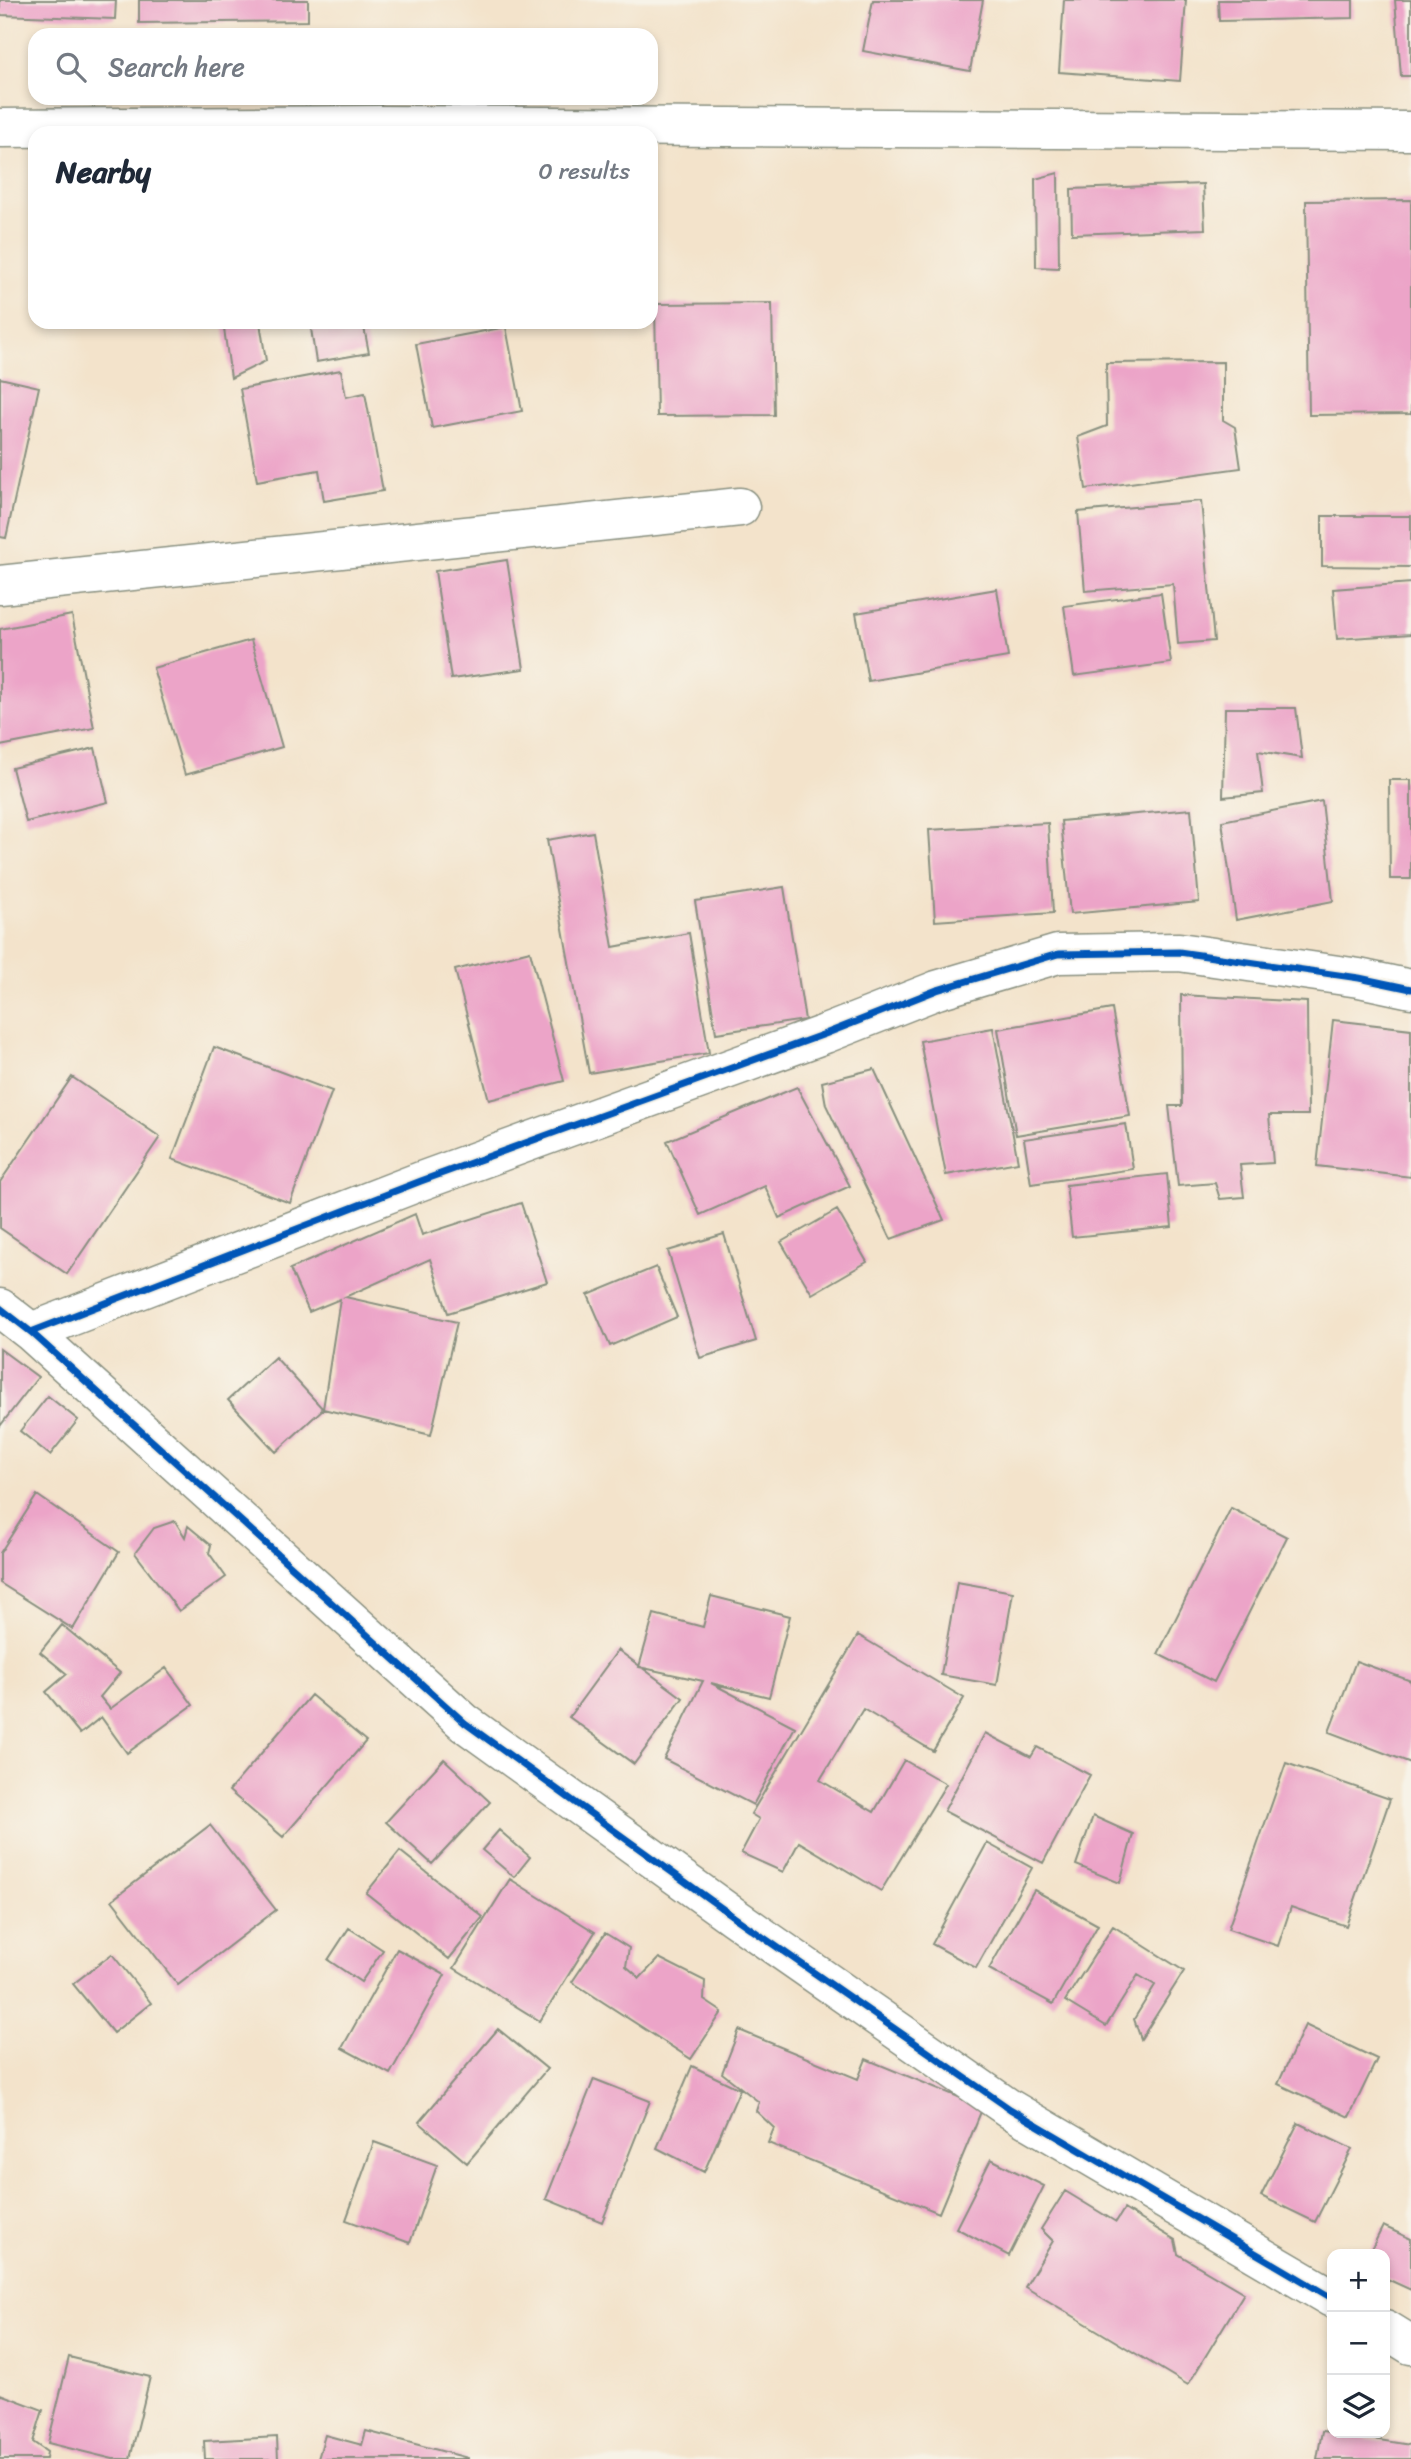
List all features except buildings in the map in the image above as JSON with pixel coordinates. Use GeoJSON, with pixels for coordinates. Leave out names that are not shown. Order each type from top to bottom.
{"type":"FeatureCollection","features":[{"type":"Feature","properties":{"kind":"street"},"geometry":{"type":"LineString","coordinates":[[264,126],[565,126]]}},
{"type":"Feature","properties":{"kind":"street"},"geometry":{"type":"LineString","coordinates":[[658,127],[1411,131]]}},
{"type":"Feature","properties":{"kind":"street"},"geometry":{"type":"LineString","coordinates":[[0,128],[28,128]]}},
{"type":"Feature","properties":{"kind":"street"},"geometry":{"type":"LineString","coordinates":[[0,585],[740,506]]}},
{"type":"Feature","properties":{"kind":"street"},"geometry":{"type":"LineString","coordinates":[[31,1332],[421,1181],[825,1034],[937,990],[1058,954],[1179,952],[1359,978],[1411,989]]}},
{"type":"Feature","properties":{"kind":"street"},"geometry":{"type":"LineString","coordinates":[[0,1308],[31,1332],[465,1723],[734,1917],[1010,2109],[1327,2295]]}},
{"type":"Feature","properties":{"kind":"street"},"geometry":{"type":"LineString","coordinates":[[1390,2332],[1411,2344]]}},
{"type":"Feature","properties":{"kind":"cycle path"},"geometry":{"type":"LineString","coordinates":[[31,1332],[421,1181],[825,1034],[937,990],[1058,954],[1179,952],[1359,978],[1411,989]]}},
{"type":"Feature","properties":{"kind":"cycle path"},"geometry":{"type":"LineString","coordinates":[[0,1308],[31,1332],[465,1723],[734,1917],[1010,2109],[1327,2295]]}}]}
